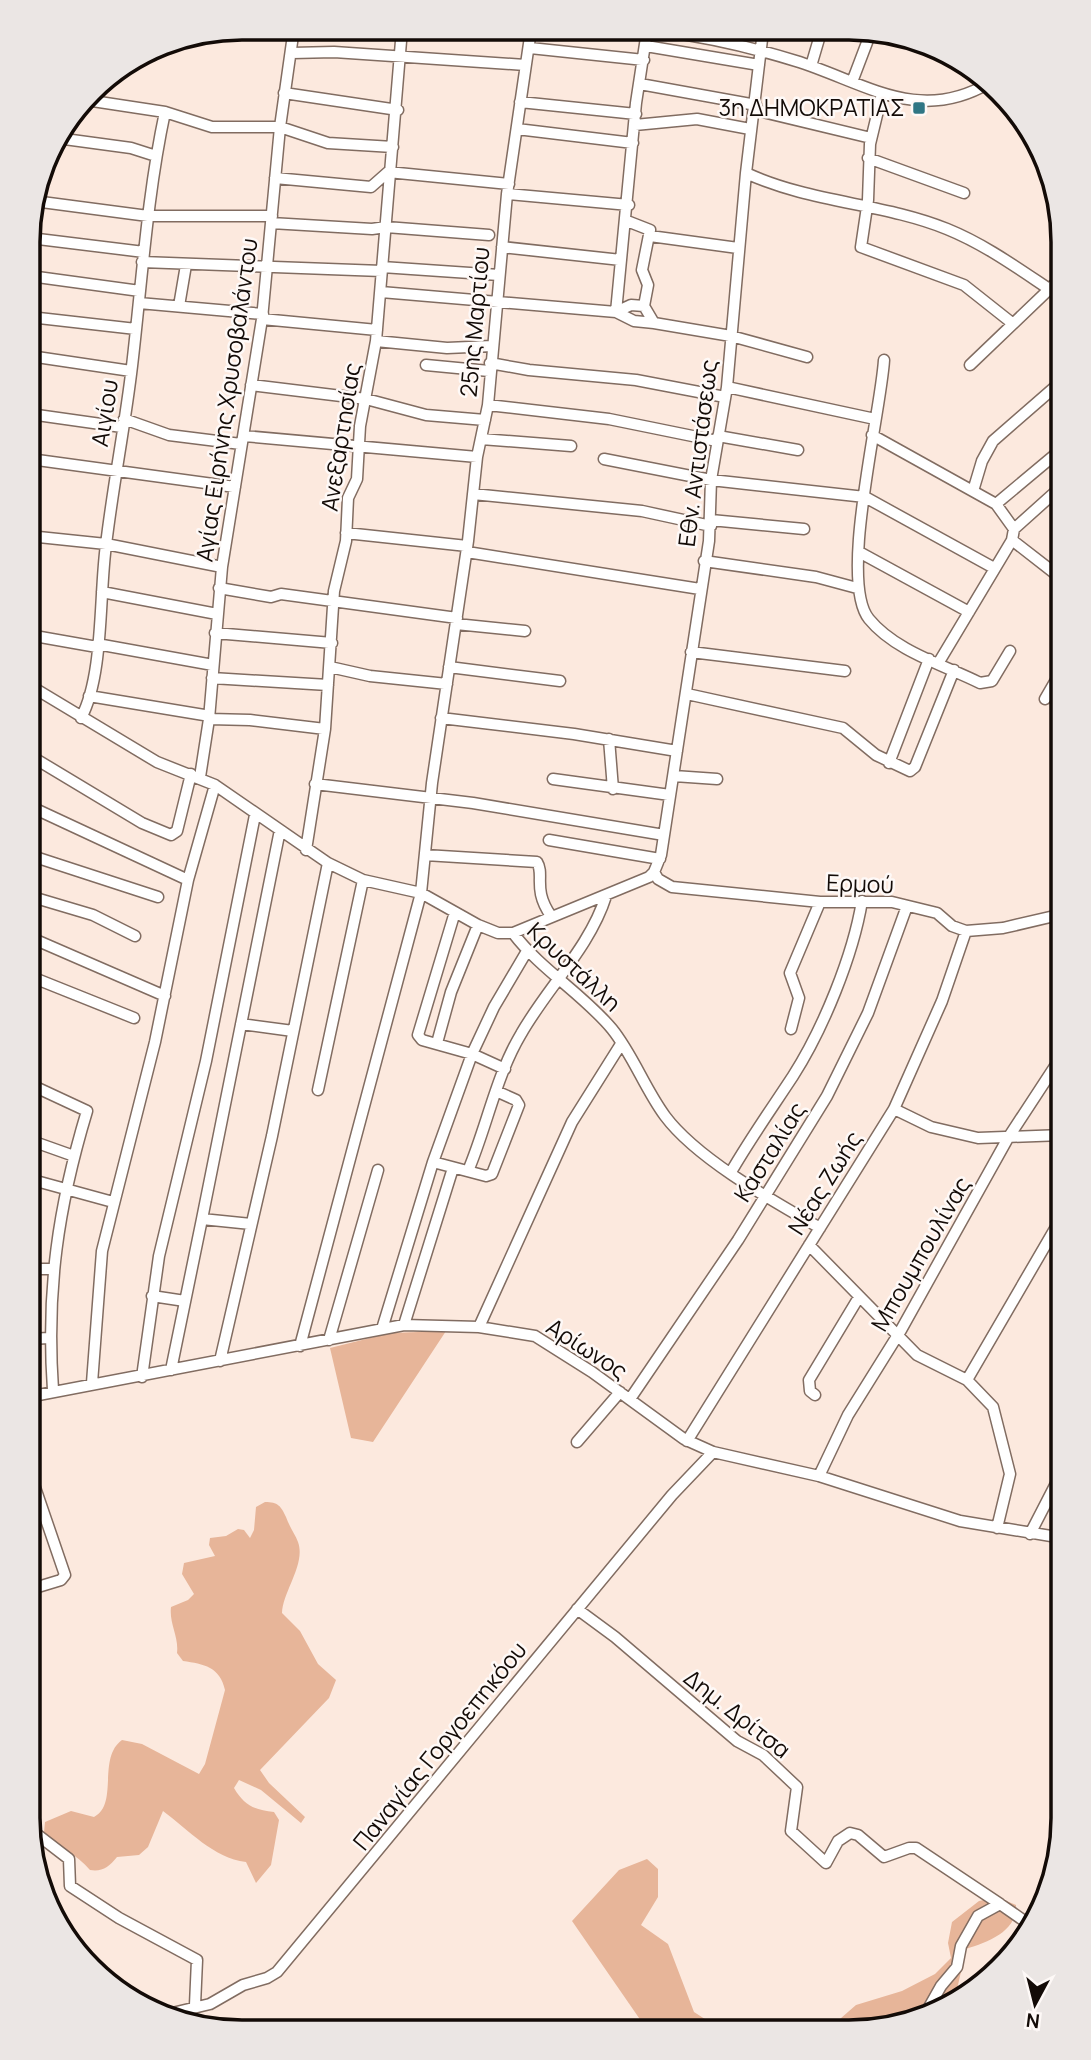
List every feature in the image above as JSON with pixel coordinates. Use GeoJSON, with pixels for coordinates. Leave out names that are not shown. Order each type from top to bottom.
{"type":"FeatureCollection","features":[{"type":"Feature","properties":{"kind":"street","name":"Αγίας Ειρήνης Χρυσοβαλάντου"},"geometry":{"type":"LineString","coordinates":[[40,762],[142,823],[172,835],[177,831],[210,718],[219,588],[262,317],[280,127],[293,40]]}},
{"type":"Feature","properties":{"kind":"street","name":"Ανεξαρτησίας"},"geometry":{"type":"LineString","coordinates":[[306,850],[325,729],[334,601],[346,533],[348,498],[357,479],[360,426],[376,335],[388,172],[398,110],[402,40]]}},
{"type":"Feature","properties":{"kind":"street","name":"25ης Μαρτίου"},"geometry":{"type":"LineString","coordinates":[[300,1346],[421,893],[430,797],[467,549],[477,457],[488,405],[495,301],[508,189],[530,40]]}},
{"type":"Feature","properties":{"kind":"street"},"geometry":{"type":"LineString","coordinates":[[616,312],[646,40]]}},
{"type":"Feature","properties":{"kind":"street"},"geometry":{"type":"LineString","coordinates":[[721,40],[811,66],[882,94],[920,101],[944,100],[980,88]]}},
{"type":"Feature","properties":{"kind":"street","name":"Εθν. Αντιστάσεως"},"geometry":{"type":"LineString","coordinates":[[660,859],[711,523],[711,480],[726,392],[750,129],[755,107],[762,40]]}},
{"type":"Feature","properties":{"kind":"street"},"geometry":{"type":"LineString","coordinates":[[811,66],[819,40]]}},
{"type":"Feature","properties":{"kind":"street"},"geometry":{"type":"LineString","coordinates":[[852,82],[867,41]]}},
{"type":"Feature","properties":{"kind":"street"},"geometry":{"type":"LineString","coordinates":[[646,46],[759,65]]}},
{"type":"Feature","properties":{"kind":"street"},"geometry":{"type":"LineString","coordinates":[[530,48],[644,60]]}},
{"type":"Feature","properties":{"kind":"street"},"geometry":{"type":"LineString","coordinates":[[292,53],[525,65]]}},
{"type":"Feature","properties":{"kind":"street"},"geometry":{"type":"LineString","coordinates":[[640,84],[755,107],[871,138]]}},
{"type":"Feature","properties":{"kind":"street"},"geometry":{"type":"LineString","coordinates":[[284,93],[398,110]]}},
{"type":"Feature","properties":{"kind":"street"},"geometry":{"type":"LineString","coordinates":[[882,94],[871,138],[866,208],[860,245],[869,251],[964,285],[1012,323]]}},
{"type":"Feature","properties":{"kind":"street"},"geometry":{"type":"LineString","coordinates":[[97,102],[165,112],[212,127],[280,127],[328,143],[393,147]]}},
{"type":"Feature","properties":{"kind":"street"},"geometry":{"type":"LineString","coordinates":[[520,102],[636,119],[697,119],[750,129]]}},
{"type":"Feature","properties":{"kind":"street","name":"Αιγίου"},"geometry":{"type":"LineString","coordinates":[[81,718],[89,696],[97,645],[104,558],[131,371],[156,156],[165,112]]}},
{"type":"Feature","properties":{"kind":"street"},"geometry":{"type":"LineString","coordinates":[[517,129],[633,143]]}},
{"type":"Feature","properties":{"kind":"street"},"geometry":{"type":"LineString","coordinates":[[68,139],[131,148],[156,156]]}},
{"type":"Feature","properties":{"kind":"street"},"geometry":{"type":"LineString","coordinates":[[869,158],[964,193]]}},
{"type":"Feature","properties":{"kind":"street"},"geometry":{"type":"LineString","coordinates":[[371,187],[388,172],[629,205]]}},
{"type":"Feature","properties":{"kind":"street"},"geometry":{"type":"LineString","coordinates":[[746,173],[813,197],[946,228],[990,249],[1049,289],[970,365]]}},
{"type":"Feature","properties":{"kind":"street"},"geometry":{"type":"LineString","coordinates":[[275,178],[387,188]]}},
{"type":"Feature","properties":{"kind":"street"},"geometry":{"type":"LineString","coordinates":[[45,202],[148,216],[272,220],[489,235]]}},
{"type":"Feature","properties":{"kind":"street"},"geometry":{"type":"LineString","coordinates":[[627,221],[647,227],[650,236],[642,270],[648,285],[644,306],[654,323]]}},
{"type":"Feature","properties":{"kind":"street"},"geometry":{"type":"LineString","coordinates":[[650,236],[738,248]]}},
{"type":"Feature","properties":{"kind":"street"},"geometry":{"type":"LineString","coordinates":[[40,240],[186,265],[267,265],[499,275]]}},
{"type":"Feature","properties":{"kind":"street"},"geometry":{"type":"LineString","coordinates":[[502,247],[621,260]]}},
{"type":"Feature","properties":{"kind":"street"},"geometry":{"type":"LineString","coordinates":[[179,306],[186,265]]}},
{"type":"Feature","properties":{"kind":"street"},"geometry":{"type":"LineString","coordinates":[[40,277],[140,291]]}},
{"type":"Feature","properties":{"kind":"street"},"geometry":{"type":"LineString","coordinates":[[381,292],[616,312],[634,321],[731,336],[807,357]]}},
{"type":"Feature","properties":{"kind":"street"},"geometry":{"type":"LineString","coordinates":[[139,303],[262,317],[447,348],[492,346]]}},
{"type":"Feature","properties":{"kind":"street"},"geometry":{"type":"LineString","coordinates":[[616,312],[631,305],[644,306]]}},
{"type":"Feature","properties":{"kind":"street"},"geometry":{"type":"LineString","coordinates":[[40,318],[136,329]]}},
{"type":"Feature","properties":{"kind":"street"},"geometry":{"type":"LineString","coordinates":[[40,357],[131,371]]}},
{"type":"Feature","properties":{"kind":"street"},"geometry":{"type":"LineString","coordinates":[[884,360],[872,435],[859,552],[857,588],[861,605],[876,626],[897,642],[980,683],[990,683],[1010,651]]}},
{"type":"Feature","properties":{"kind":"street"},"geometry":{"type":"LineString","coordinates":[[426,365],[490,367],[636,380],[726,392],[875,419]]}},
{"type":"Feature","properties":{"kind":"street"},"geometry":{"type":"LineString","coordinates":[[251,385],[366,399],[426,415],[485,420]]}},
{"type":"Feature","properties":{"kind":"street"},"geometry":{"type":"LineString","coordinates":[[973,491],[982,461],[993,441],[1051,391]]}},
{"type":"Feature","properties":{"kind":"street"},"geometry":{"type":"LineString","coordinates":[[488,405],[609,419],[798,450]]}},
{"type":"Feature","properties":{"kind":"street"},"geometry":{"type":"LineString","coordinates":[[40,415],[123,423],[169,435],[359,446],[477,457]]}},
{"type":"Feature","properties":{"kind":"street"},"geometry":{"type":"LineString","coordinates":[[872,435],[958,486],[996,504],[1014,529]]}},
{"type":"Feature","properties":{"kind":"street"},"geometry":{"type":"LineString","coordinates":[[481,439],[571,446]]}},
{"type":"Feature","properties":{"kind":"street"},"geometry":{"type":"LineString","coordinates":[[996,504],[1051,458]]}},
{"type":"Feature","properties":{"kind":"street"},"geometry":{"type":"LineString","coordinates":[[604,459],[711,480],[865,497],[994,568]]}},
{"type":"Feature","properties":{"kind":"street"},"geometry":{"type":"LineString","coordinates":[[40,460],[235,487]]}},
{"type":"Feature","properties":{"kind":"street"},"geometry":{"type":"LineString","coordinates":[[473,494],[642,511],[711,523],[804,529]]}},
{"type":"Feature","properties":{"kind":"street"},"geometry":{"type":"LineString","coordinates":[[890,763],[934,661],[969,612],[1012,540],[1014,529],[1051,496]]}},
{"type":"Feature","properties":{"kind":"street"},"geometry":{"type":"LineString","coordinates":[[346,533],[467,549],[700,589]]}},
{"type":"Feature","properties":{"kind":"street"},"geometry":{"type":"LineString","coordinates":[[40,537],[106,544],[222,567]]}},
{"type":"Feature","properties":{"kind":"street"},"geometry":{"type":"LineString","coordinates":[[1012,540],[1051,567]]}},
{"type":"Feature","properties":{"kind":"street"},"geometry":{"type":"LineString","coordinates":[[90,542],[104,558]]}},
{"type":"Feature","properties":{"kind":"street"},"geometry":{"type":"LineString","coordinates":[[859,552],[969,612]]}},
{"type":"Feature","properties":{"kind":"street"},"geometry":{"type":"LineString","coordinates":[[704,561],[816,577],[857,588]]}},
{"type":"Feature","properties":{"kind":"street"},"geometry":{"type":"LineString","coordinates":[[219,588],[271,597],[280,594],[334,601],[525,631]]}},
{"type":"Feature","properties":{"kind":"street"},"geometry":{"type":"LineString","coordinates":[[102,592],[218,614]]}},
{"type":"Feature","properties":{"kind":"street"},"geometry":{"type":"LineString","coordinates":[[215,633],[332,643]]}},
{"type":"Feature","properties":{"kind":"street"},"geometry":{"type":"LineString","coordinates":[[40,637],[213,665]]}},
{"type":"Feature","properties":{"kind":"street"},"geometry":{"type":"LineString","coordinates":[[691,652],[845,671]]}},
{"type":"Feature","properties":{"kind":"street"},"geometry":{"type":"LineString","coordinates":[[330,667],[370,676],[447,684]]}},
{"type":"Feature","properties":{"kind":"street"},"geometry":{"type":"LineString","coordinates":[[449,667],[560,681]]}},
{"type":"Feature","properties":{"kind":"street"},"geometry":{"type":"LineString","coordinates":[[687,694],[844,728],[890,763],[910,771],[916,765],[954,670]]}},
{"type":"Feature","properties":{"kind":"street"},"geometry":{"type":"LineString","coordinates":[[212,678],[328,685]]}},
{"type":"Feature","properties":{"kind":"street"},"geometry":{"type":"LineString","coordinates":[[1045,699],[1051,689]]}},
{"type":"Feature","properties":{"kind":"street","name":"Κρυστάλλη"},"geometry":{"type":"LineString","coordinates":[[40,692],[157,762],[215,785],[328,863],[363,880],[421,893],[478,925],[498,933],[513,933],[527,951],[611,1028],[666,1117],[731,1172],[820,1228]]}},
{"type":"Feature","properties":{"kind":"street"},"geometry":{"type":"LineString","coordinates":[[89,696],[210,718],[325,729]]}},
{"type":"Feature","properties":{"kind":"street"},"geometry":{"type":"LineString","coordinates":[[441,718],[609,739],[677,751]]}},
{"type":"Feature","properties":{"kind":"street"},"geometry":{"type":"LineString","coordinates":[[609,739],[613,789]]}},
{"type":"Feature","properties":{"kind":"street"},"geometry":{"type":"LineString","coordinates":[[674,776],[718,779]]}},
{"type":"Feature","properties":{"kind":"street"},"geometry":{"type":"LineString","coordinates":[[552,779],[670,795]]}},
{"type":"Feature","properties":{"kind":"street"},"geometry":{"type":"LineString","coordinates":[[315,784],[430,797],[664,835]]}},
{"type":"Feature","properties":{"kind":"street"},"geometry":{"type":"LineString","coordinates":[[92,1383],[102,1251],[165,996],[188,880],[215,785]]}},
{"type":"Feature","properties":{"kind":"street"},"geometry":{"type":"LineString","coordinates":[[40,811],[188,880]]}},
{"type":"Feature","properties":{"kind":"street"},"geometry":{"type":"LineString","coordinates":[[142,1377],[152,1296],[206,1060],[256,815]]}},
{"type":"Feature","properties":{"kind":"street"},"geometry":{"type":"LineString","coordinates":[[171,1370],[280,830]]}},
{"type":"Feature","properties":{"kind":"street"},"geometry":{"type":"LineString","coordinates":[[513,933],[606,896],[654,872],[660,859],[549,839]]}},
{"type":"Feature","properties":{"kind":"street"},"geometry":{"type":"LineString","coordinates":[[425,855],[537,862],[540,867],[538,893],[551,916]]}},
{"type":"Feature","properties":{"kind":"street"},"geometry":{"type":"LineString","coordinates":[[40,859],[158,898]]}},
{"type":"Feature","properties":{"kind":"street"},"geometry":{"type":"LineString","coordinates":[[220,1361],[328,863]]}},
{"type":"Feature","properties":{"kind":"street","name":"Ερμού"},"geometry":{"type":"LineString","coordinates":[[654,872],[658,879],[672,887],[820,902],[862,901],[907,906],[937,913],[952,926],[966,931]]}},
{"type":"Feature","properties":{"kind":"street"},"geometry":{"type":"LineString","coordinates":[[318,1090],[363,880]]}},
{"type":"Feature","properties":{"kind":"street"},"geometry":{"type":"LineString","coordinates":[[468,1171],[496,1091],[519,1037],[601,912],[606,896]]}},
{"type":"Feature","properties":{"kind":"street"},"geometry":{"type":"LineString","coordinates":[[40,899],[93,915],[135,936]]}},
{"type":"Feature","properties":{"kind":"street"},"geometry":{"type":"LineString","coordinates":[[731,1172],[807,1050],[843,968],[858,926],[862,901]]}},
{"type":"Feature","properties":{"kind":"street"},"geometry":{"type":"LineString","coordinates":[[791,1029],[799,998],[790,973],[820,902]]}},
{"type":"Feature","properties":{"kind":"street","name":"Κασταλίας"},"geometry":{"type":"LineString","coordinates":[[630,1399],[766,1196],[850,1055],[907,906]]}},
{"type":"Feature","properties":{"kind":"street"},"geometry":{"type":"LineString","coordinates":[[455,912],[418,1033],[420,1039],[472,1054],[505,1069]]}},
{"type":"Feature","properties":{"kind":"street"},"geometry":{"type":"LineString","coordinates":[[966,931],[1003,928],[1051,917]]}},
{"type":"Feature","properties":{"kind":"street"},"geometry":{"type":"LineString","coordinates":[[438,1043],[451,992],[478,925]]}},
{"type":"Feature","properties":{"kind":"street","name":"Νέας Ζωής"},"geometry":{"type":"LineString","coordinates":[[687,1441],[894,1109],[942,1001],[966,931]]}},
{"type":"Feature","properties":{"kind":"street"},"geometry":{"type":"LineString","coordinates":[[40,942],[165,996]]}},
{"type":"Feature","properties":{"kind":"street"},"geometry":{"type":"LineString","coordinates":[[382,1328],[433,1162],[472,1054],[494,1007],[527,951]]}},
{"type":"Feature","properties":{"kind":"street"},"geometry":{"type":"LineString","coordinates":[[40,980],[134,1018]]}},
{"type":"Feature","properties":{"kind":"street"},"geometry":{"type":"LineString","coordinates":[[241,1024],[293,1031]]}},
{"type":"Feature","properties":{"kind":"street"},"geometry":{"type":"LineString","coordinates":[[479,1327],[572,1122],[621,1044]]}},
{"type":"Feature","properties":{"kind":"street","name":"Μπουμπουλίνας"},"geometry":{"type":"LineString","coordinates":[[819,1476],[848,1415],[898,1334],[1008,1138],[1050,1073]]}},
{"type":"Feature","properties":{"kind":"street"},"geometry":{"type":"LineString","coordinates":[[40,1089],[87,1111],[65,1191],[52,1269],[49,1338],[53,1390]]}},
{"type":"Feature","properties":{"kind":"street"},"geometry":{"type":"LineString","coordinates":[[433,1162],[489,1176],[492,1174],[519,1107],[516,1100],[496,1091]]}},
{"type":"Feature","properties":{"kind":"street"},"geometry":{"type":"LineString","coordinates":[[894,1109],[931,1127],[978,1138],[1050,1134]]}},
{"type":"Feature","properties":{"kind":"street"},"geometry":{"type":"LineString","coordinates":[[40,1144],[74,1156]]}},
{"type":"Feature","properties":{"kind":"street"},"geometry":{"type":"LineString","coordinates":[[404,1325],[453,1168]]}},
{"type":"Feature","properties":{"kind":"street"},"geometry":{"type":"LineString","coordinates":[[330,1340],[379,1170]]}},
{"type":"Feature","properties":{"kind":"street"},"geometry":{"type":"LineString","coordinates":[[40,1183],[113,1202]]}},
{"type":"Feature","properties":{"kind":"street"},"geometry":{"type":"LineString","coordinates":[[202,1219],[251,1224]]}},
{"type":"Feature","properties":{"kind":"street"},"geometry":{"type":"LineString","coordinates":[[967,1380],[1050,1236]]}},
{"type":"Feature","properties":{"kind":"street"},"geometry":{"type":"LineString","coordinates":[[809,1245],[917,1354],[967,1380],[993,1407],[1003,1438],[1010,1484],[997,1528]]}},
{"type":"Feature","properties":{"kind":"street"},"geometry":{"type":"LineString","coordinates":[[40,1269],[52,1269]]}},
{"type":"Feature","properties":{"kind":"street"},"geometry":{"type":"LineString","coordinates":[[152,1296],[185,1301]]}},
{"type":"Feature","properties":{"kind":"street"},"geometry":{"type":"LineString","coordinates":[[815,1395],[810,1391],[809,1380],[859,1297]]}},
{"type":"Feature","properties":{"kind":"street","name":"Αρίωνος"},"geometry":{"type":"LineString","coordinates":[[40,1393],[142,1377],[404,1325],[479,1327],[520,1332],[540,1338],[687,1441],[713,1452],[819,1476],[947,1517],[1050,1536]]}},
{"type":"Feature","properties":{"kind":"street"},"geometry":{"type":"LineString","coordinates":[[40,1338],[49,1338]]}},
{"type":"Feature","properties":{"kind":"street"},"geometry":{"type":"LineString","coordinates":[[577,1442],[620,1392]]}},
{"type":"Feature","properties":{"kind":"street","name":"Παναγίας Γοργοεπηκόου"},"geometry":{"type":"LineString","coordinates":[[181,2010],[210,2004],[243,1985],[268,1978],[278,1972],[480,1731],[672,1495],[713,1452]]}},
{"type":"Feature","properties":{"kind":"street"},"geometry":{"type":"LineString","coordinates":[[1030,1534],[1050,1495]]}},
{"type":"Feature","properties":{"kind":"street"},"geometry":{"type":"LineString","coordinates":[[40,1502],[65,1575],[61,1580],[40,1586]]}},
{"type":"Feature","properties":{"kind":"street","name":"Δημ. Δρίτσα"},"geometry":{"type":"LineString","coordinates":[[577,1609],[615,1637],[737,1741],[763,1755],[797,1787],[792,1831],[826,1863],[838,1841],[850,1833],[858,1835],[884,1857],[916,1848],[1000,1904]]}},
{"type":"Feature","properties":{"kind":"street"},"geometry":{"type":"LineString","coordinates":[[42,1838],[69,1859],[70,1886],[119,1918],[197,1960],[195,2005]]}},
{"type":"Feature","properties":{"kind":"street"},"geometry":{"type":"LineString","coordinates":[[932,2001],[957,1967],[961,1946],[978,1916],[1000,1904],[1023,1920]]}},
{"type":"Feature","properties":{"kind":"shaded area"},"geometry":{"type":"Polygon","coordinates":[[[446,1331],[373,1442],[351,1438],[330,1348],[390,1333],[446,1331]]]}},
{"type":"Feature","properties":{"kind":"shaded area"},"geometry":{"type":"Polygon","coordinates":[[[265,1502],[281,1507],[300,1550],[282,1613],[300,1631],[318,1664],[336,1680],[329,1698],[260,1770],[269,1783],[305,1817],[301,1823],[261,1790],[239,1780],[234,1788],[246,1803],[274,1812],[279,1820],[271,1865],[256,1883],[246,1862],[212,1849],[163,1811],[148,1847],[139,1855],[117,1857],[105,1868],[90,1870],[44,1832],[45,1822],[71,1811],[94,1817],[101,1811],[107,1792],[111,1758],[122,1740],[142,1744],[199,1774],[205,1764],[225,1690],[219,1676],[210,1668],[183,1661],[177,1653],[171,1607],[188,1600],[194,1594],[182,1574],[184,1563],[215,1556],[209,1545],[210,1538],[226,1536],[238,1529],[244,1530],[250,1538],[254,1530],[256,1507],[265,1502]]]}},
{"type":"Feature","properties":{"kind":"shaded area"},"geometry":{"type":"Polygon","coordinates":[[[647,1859],[658,1869],[658,1897],[641,1925],[668,1944],[694,2012],[706,2020],[640,2020],[572,1921],[619,1870],[647,1859]]]}},
{"type":"Feature","properties":{"kind":"shaded area"},"geometry":{"type":"Polygon","coordinates":[[[997,1897],[1016,1905],[1015,1914],[1012,1922],[1000,1935],[966,1949],[957,1988],[914,2009],[875,2018],[839,2020],[856,2005],[902,1991],[935,1974],[951,1958],[948,1943],[952,1922],[979,1901],[997,1897]]]}},
{"type":"Feature","properties":{"kind":"place","name":"3η ΔΗΜΟΚΡΑΤΙΑΣ"},"geometry":{"type":"Point","coordinates":[919,108]}}]}
